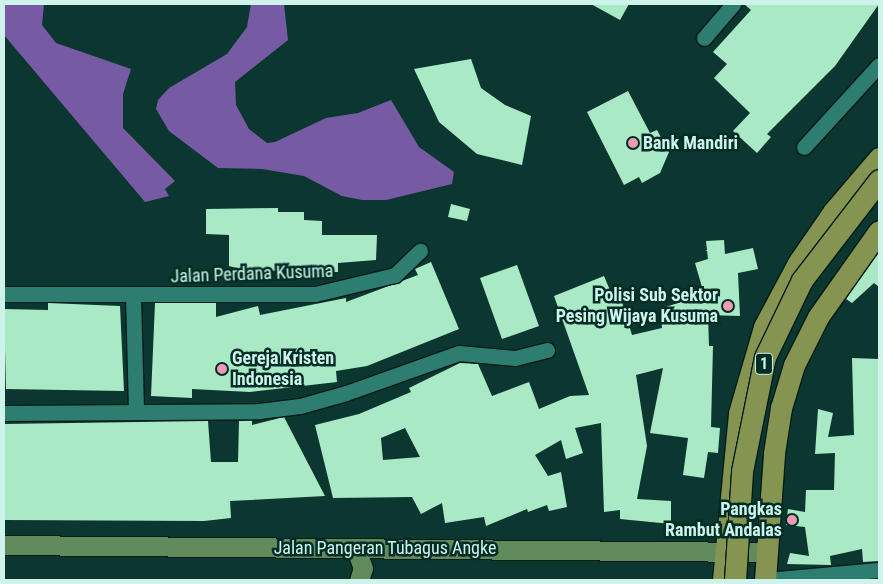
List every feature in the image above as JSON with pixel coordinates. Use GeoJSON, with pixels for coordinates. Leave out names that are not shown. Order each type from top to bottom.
{"type":"FeatureCollection","features":[{"type":"Feature","properties":{"kind":"highway","name":"1"},"geometry":{"type":"LineString","coordinates":[[723,580],[739,413],[764,327],[798,263],[832,212],[879,158]]}},
{"type":"Feature","properties":{"kind":"highway","name":"1"},"geometry":{"type":"LineString","coordinates":[[735,580],[742,471],[765,357],[802,280],[879,180]]}},
{"type":"Feature","properties":{"kind":"highway","name":"1"},"geometry":{"type":"LineString","coordinates":[[746,580],[758,432],[778,349],[817,274],[879,196]]}},
{"type":"Feature","properties":{"kind":"highway","name":"1"},"geometry":{"type":"LineString","coordinates":[[766,580],[781,408],[794,365],[818,317],[879,231]]}},
{"type":"Feature","properties":{"kind":"main road","name":"Jalan Pangeran Tubagus Angke"},"geometry":{"type":"LineString","coordinates":[[4,545],[356,549],[725,550],[767,552]]}},
{"type":"Feature","properties":{"kind":"main road"},"geometry":{"type":"LineString","coordinates":[[356,549],[362,568],[359,580]]}},
{"type":"Feature","properties":{"kind":"street"},"geometry":{"type":"LineString","coordinates":[[704,38],[733,4]]}},
{"type":"Feature","properties":{"kind":"street"},"geometry":{"type":"LineString","coordinates":[[804,146],[879,65]]}},
{"type":"Feature","properties":{"kind":"street","name":"Jalan Perdana Kusuma"},"geometry":{"type":"LineString","coordinates":[[4,294],[315,294],[395,275],[420,251]]}},
{"type":"Feature","properties":{"kind":"street"},"geometry":{"type":"LineString","coordinates":[[134,295],[136,412]]}},
{"type":"Feature","properties":{"kind":"street"},"geometry":{"type":"LineString","coordinates":[[4,413],[260,411],[300,406],[460,352],[515,358],[547,350]]}},
{"type":"Feature","properties":{"kind":"street"},"geometry":{"type":"LineString","coordinates":[[766,580],[879,570]]}},
{"type":"Feature","properties":{"kind":"shaded area"},"geometry":{"type":"Polygon","coordinates":[[[4,4],[44,4],[42,25],[56,43],[131,69],[123,94],[123,128],[175,181],[165,189],[169,196],[145,202],[4,35],[4,4]]]}},
{"type":"Feature","properties":{"kind":"shaded area"},"geometry":{"type":"Polygon","coordinates":[[[251,4],[284,4],[288,40],[235,82],[236,105],[249,129],[267,143],[275,142],[326,118],[358,113],[391,100],[419,147],[454,172],[452,184],[386,200],[362,200],[342,196],[304,176],[262,169],[218,168],[169,131],[156,109],[158,100],[169,88],[227,54],[247,27],[251,4]]]}},
{"type":"Feature","properties":{"kind":"building"},"geometry":{"type":"Polygon","coordinates":[[[591,4],[629,4],[620,20],[591,4]]]}},
{"type":"Feature","properties":{"kind":"building"},"geometry":{"type":"Polygon","coordinates":[[[744,4],[879,4],[835,66],[767,134],[771,137],[757,153],[733,131],[750,113],[714,78],[727,64],[713,52],[751,10],[744,4]]]}},
{"type":"Feature","properties":{"kind":"building"},"geometry":{"type":"Polygon","coordinates":[[[471,59],[481,88],[505,105],[531,116],[522,165],[477,154],[439,122],[414,69],[471,59]]]}},
{"type":"Feature","properties":{"kind":"building","name":"Bank Mandiri"},"geometry":{"type":"Polygon","coordinates":[[[628,91],[650,133],[657,130],[669,152],[660,173],[642,183],[639,177],[624,185],[587,112],[628,91]]]}},
{"type":"Feature","properties":{"kind":"building"},"geometry":{"type":"Polygon","coordinates":[[[451,204],[470,209],[467,221],[448,217],[451,204]]]}},
{"type":"Feature","properties":{"kind":"building"},"geometry":{"type":"Polygon","coordinates":[[[278,208],[278,212],[304,212],[304,220],[322,221],[322,235],[377,235],[376,260],[338,263],[338,272],[244,270],[229,266],[229,235],[206,234],[206,209],[278,208]]]}},
{"type":"Feature","properties":{"kind":"building"},"geometry":{"type":"Polygon","coordinates":[[[724,240],[725,254],[753,248],[758,269],[738,273],[740,316],[708,315],[709,346],[713,346],[711,427],[720,428],[718,453],[708,452],[704,478],[683,475],[688,438],[650,433],[663,368],[636,375],[647,446],[637,499],[671,501],[671,524],[620,519],[620,510],[604,512],[601,423],[575,428],[583,453],[566,459],[561,440],[535,455],[548,476],[561,472],[567,507],[549,511],[547,505],[528,512],[527,509],[486,526],[484,517],[445,523],[442,503],[421,514],[412,497],[333,498],[315,425],[359,414],[411,392],[409,388],[460,363],[478,364],[492,396],[529,382],[539,409],[570,396],[589,395],[554,296],[604,276],[612,295],[619,292],[632,335],[662,328],[660,309],[704,294],[695,263],[708,259],[706,241],[724,240]],[[405,428],[381,438],[383,460],[420,457],[405,428]]]}},
{"type":"Feature","properties":{"kind":"building"},"geometry":{"type":"Polygon","coordinates":[[[879,252],[879,287],[874,283],[852,303],[846,299],[879,252]]]}},
{"type":"Feature","properties":{"kind":"building"},"geometry":{"type":"Polygon","coordinates":[[[431,262],[459,329],[367,366],[336,371],[337,382],[250,392],[192,389],[192,398],[151,396],[155,303],[216,303],[216,317],[258,306],[260,315],[346,298],[346,302],[418,275],[415,269],[431,262]]]}},
{"type":"Feature","properties":{"kind":"building"},"geometry":{"type":"Polygon","coordinates":[[[517,265],[539,326],[502,339],[480,278],[517,265]]]}},
{"type":"Feature","properties":{"kind":"building"},"geometry":{"type":"Polygon","coordinates":[[[48,303],[120,306],[124,391],[6,389],[4,309],[48,310],[48,303]]]}},
{"type":"Feature","properties":{"kind":"building"},"geometry":{"type":"Polygon","coordinates":[[[852,358],[879,359],[879,561],[863,562],[862,549],[830,556],[831,565],[787,564],[790,553],[809,556],[805,527],[786,525],[788,509],[805,512],[806,490],[834,490],[835,453],[815,454],[818,409],[833,413],[828,437],[854,435],[852,358]]]}},
{"type":"Feature","properties":{"kind":"building"},"geometry":{"type":"Polygon","coordinates":[[[284,417],[325,496],[230,501],[231,518],[204,521],[4,520],[4,424],[208,421],[211,462],[238,462],[239,421],[252,420],[252,425],[284,417]]]}},
{"type":"Feature","properties":{"kind":"place","name":"Bank Mandiri"},"geometry":{"type":"Point","coordinates":[633,143]}},
{"type":"Feature","properties":{"kind":"place","name":"Polisi Sub Sektor Pesing Wijaya Kusuma"},"geometry":{"type":"Point","coordinates":[728,306]}},
{"type":"Feature","properties":{"kind":"place","name":"Gereja Kristen Indonesia"},"geometry":{"type":"Point","coordinates":[222,369]}},
{"type":"Feature","properties":{"kind":"place","name":"Pangkas Rambut Andalas"},"geometry":{"type":"Point","coordinates":[792,520]}}]}
